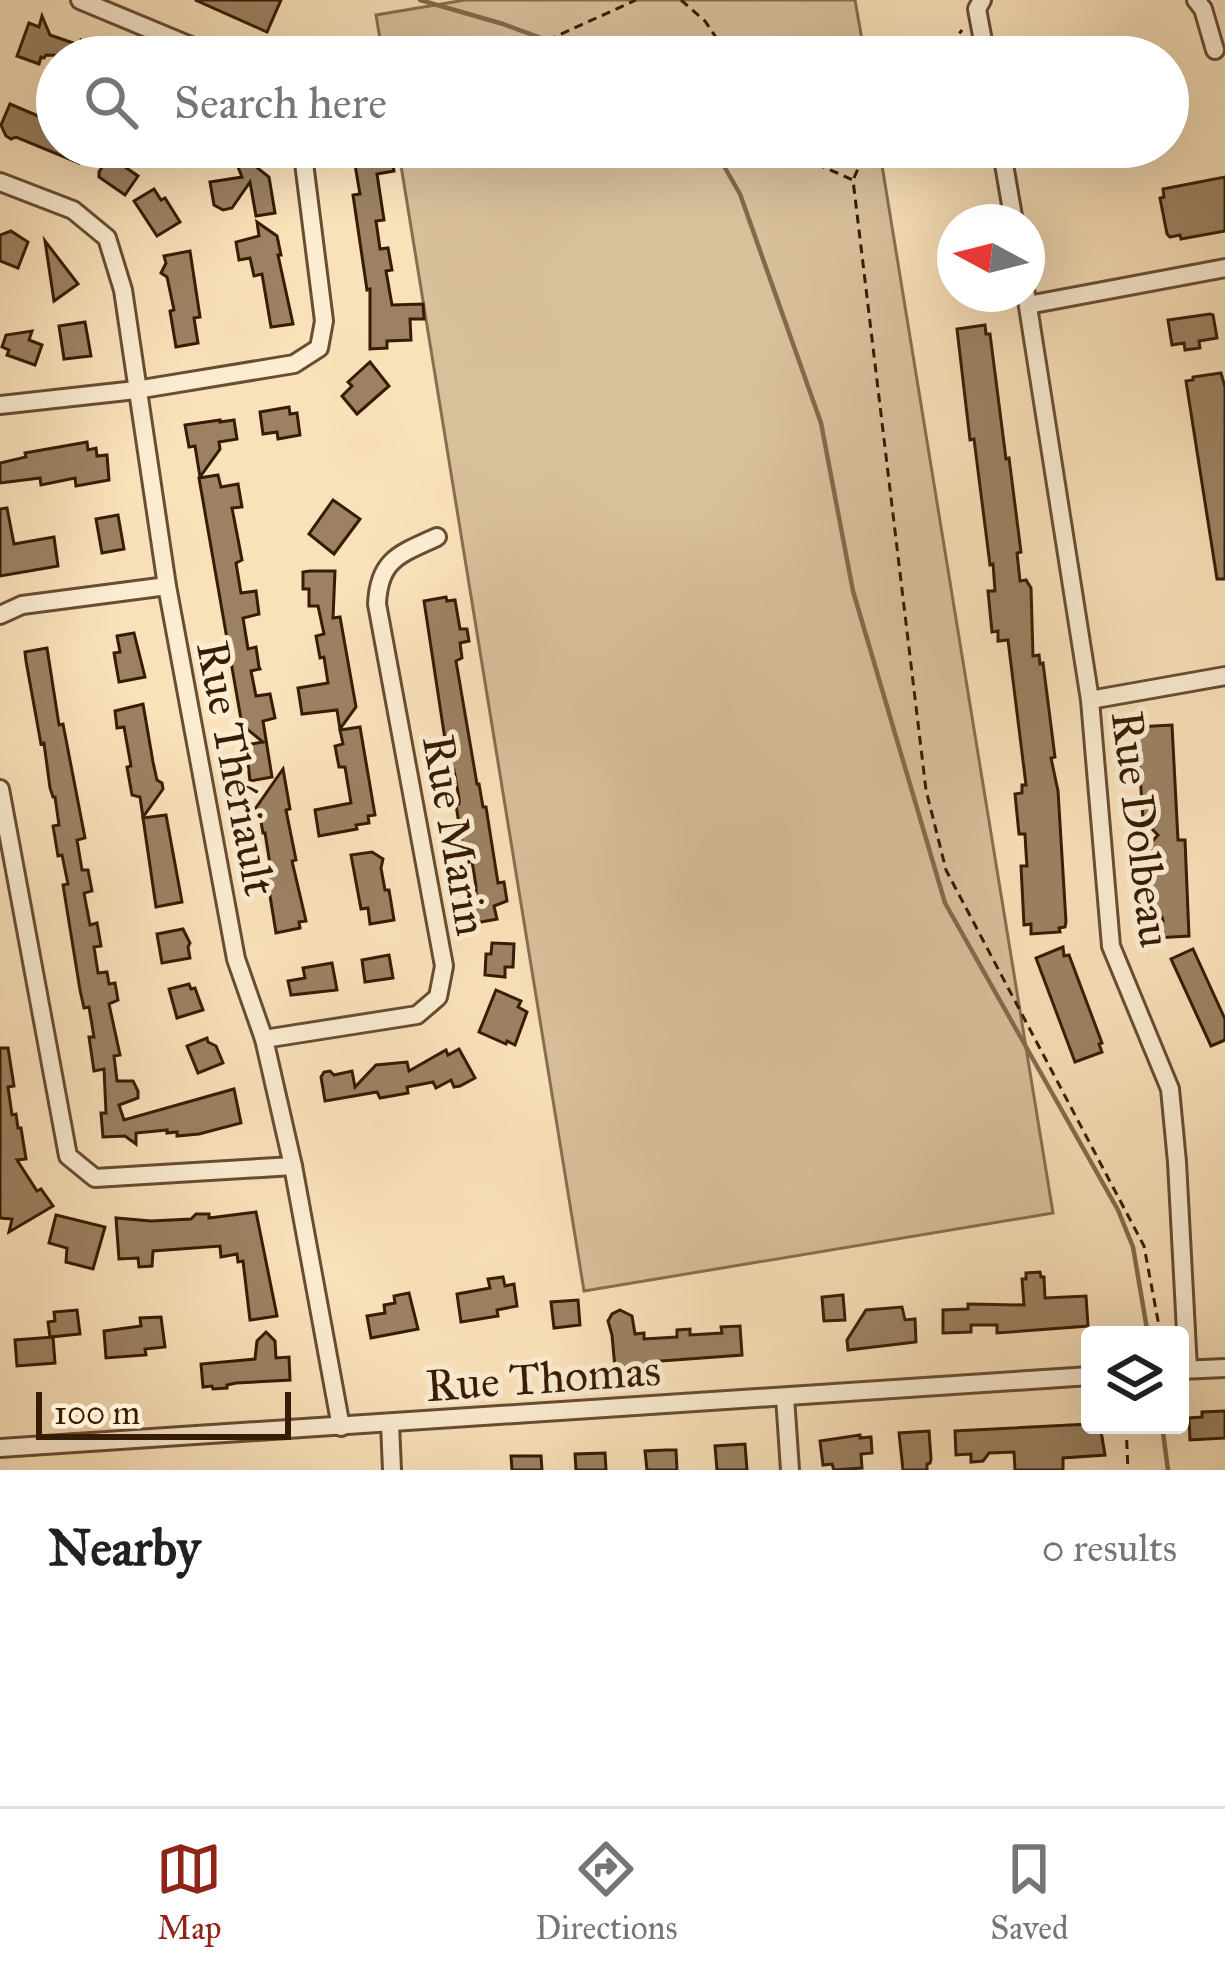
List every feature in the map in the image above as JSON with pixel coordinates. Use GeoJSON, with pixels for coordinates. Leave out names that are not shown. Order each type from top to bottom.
{"type":"FeatureCollection","features":[{"type":"Feature","properties":{"kind":"street"},"geometry":{"type":"LineString","coordinates":[[80,0],[167,36]]}},
{"type":"Feature","properties":{"kind":"street"},"geometry":{"type":"LineString","coordinates":[[1196,0],[1215,50]]}},
{"type":"Feature","properties":{"kind":"street"},"geometry":{"type":"LineString","coordinates":[[980,4],[984,36]]}},
{"type":"Feature","properties":{"kind":"street"},"geometry":{"type":"LineString","coordinates":[[0,405],[136,390],[294,364],[319,348],[324,321],[305,168]]}},
{"type":"Feature","properties":{"kind":"street"},"geometry":{"type":"LineString","coordinates":[[1005,168],[1011,204]]}},
{"type":"Feature","properties":{"kind":"street","name":"Rue Thériault"},"geometry":{"type":"LineString","coordinates":[[0,182],[73,210],[107,238],[122,290],[167,586],[236,959],[264,1039],[293,1166],[341,1427]]}},
{"type":"Feature","properties":{"kind":"street"},"geometry":{"type":"LineString","coordinates":[[1045,297],[1225,268]]}},
{"type":"Feature","properties":{"kind":"street","name":"Rue Dolbeau"},"geometry":{"type":"LineString","coordinates":[[1029,312],[1090,700],[1112,946],[1170,1089],[1183,1326]]}},
{"type":"Feature","properties":{"kind":"street","name":"Rue Marin"},"geometry":{"type":"LineString","coordinates":[[264,1039],[417,1015],[438,997],[444,966],[377,604],[378,581],[394,557],[437,537]]}},
{"type":"Feature","properties":{"kind":"street"},"geometry":{"type":"LineString","coordinates":[[0,615],[22,605],[167,586]]}},
{"type":"Feature","properties":{"kind":"street"},"geometry":{"type":"LineString","coordinates":[[1090,700],[1225,676]]}},
{"type":"Feature","properties":{"kind":"street"},"geometry":{"type":"LineString","coordinates":[[0,789],[68,1156],[95,1178],[293,1166]]}},
{"type":"Feature","properties":{"kind":"street"},"geometry":{"type":"LineString","coordinates":[[1189,1370],[1225,1368]]}},
{"type":"Feature","properties":{"kind":"street","name":"Rue Thomas"},"geometry":{"type":"LineString","coordinates":[[0,1448],[1081,1377]]}},
{"type":"Feature","properties":{"kind":"street"},"geometry":{"type":"LineString","coordinates":[[785,1397],[790,1470]]}},
{"type":"Feature","properties":{"kind":"street"},"geometry":{"type":"LineString","coordinates":[[390,1424],[392,1470]]}},
{"type":"Feature","properties":{"kind":"path"},"geometry":{"type":"LineString","coordinates":[[557,36],[636,0]]}},
{"type":"Feature","properties":{"kind":"path"},"geometry":{"type":"LineString","coordinates":[[681,0],[715,36]]}},
{"type":"Feature","properties":{"kind":"path"},"geometry":{"type":"LineString","coordinates":[[956,36],[980,4]]}},
{"type":"Feature","properties":{"kind":"path"},"geometry":{"type":"LineString","coordinates":[[826,168],[853,180]]}},
{"type":"Feature","properties":{"kind":"path"},"geometry":{"type":"LineString","coordinates":[[858,168],[853,180],[926,790],[946,870],[1144,1246],[1160,1326]]}},
{"type":"Feature","properties":{"kind":"path"},"geometry":{"type":"LineString","coordinates":[[1126,1434],[1128,1470]]}},
{"type":"Feature","properties":{"kind":"shaded area"},"geometry":{"type":"Polygon","coordinates":[[[465,0],[855,0],[861,36],[380,36],[376,15],[465,0]]]}},
{"type":"Feature","properties":{"kind":"shaded area"},"geometry":{"type":"Polygon","coordinates":[[[401,168],[882,168],[1053,1213],[584,1291],[401,168]]]}},
{"type":"Feature","properties":{"kind":"building"},"geometry":{"type":"Polygon","coordinates":[[[195,0],[281,0],[267,32],[195,0]]]}},
{"type":"Feature","properties":{"kind":"building"},"geometry":{"type":"Polygon","coordinates":[[[42,16],[53,36],[36,36],[36,63],[17,56],[29,23],[39,27],[42,16]]]}},
{"type":"Feature","properties":{"kind":"building"},"geometry":{"type":"Polygon","coordinates":[[[10,104],[36,115],[36,145],[11,139],[1,125],[10,104]]]}},
{"type":"Feature","properties":{"kind":"building"},"geometry":{"type":"Polygon","coordinates":[[[126,168],[138,176],[125,195],[99,177],[99,172],[126,168]]]}},
{"type":"Feature","properties":{"kind":"building"},"geometry":{"type":"Polygon","coordinates":[[[238,168],[258,168],[269,177],[275,213],[256,216],[250,182],[232,208],[214,205],[210,182],[242,177],[238,168]]]}},
{"type":"Feature","properties":{"kind":"building"},"geometry":{"type":"Polygon","coordinates":[[[356,168],[393,168],[377,174],[384,220],[376,221],[380,249],[388,248],[392,270],[386,271],[392,305],[423,304],[424,319],[410,319],[411,340],[387,341],[387,348],[370,349],[370,289],[353,195],[360,194],[356,168]]]}},
{"type":"Feature","properties":{"kind":"building"},"geometry":{"type":"Polygon","coordinates":[[[1225,177],[1225,231],[1170,237],[1160,198],[1163,189],[1225,177]]]}},
{"type":"Feature","properties":{"kind":"building"},"geometry":{"type":"Polygon","coordinates":[[[154,189],[180,222],[157,236],[134,201],[154,189]]]}},
{"type":"Feature","properties":{"kind":"building"},"geometry":{"type":"Polygon","coordinates":[[[257,222],[277,236],[293,324],[271,327],[262,274],[254,276],[250,258],[239,260],[236,242],[259,236],[257,222]]]}},
{"type":"Feature","properties":{"kind":"building"},"geometry":{"type":"Polygon","coordinates":[[[11,231],[28,242],[18,268],[0,261],[0,235],[11,231]]]}},
{"type":"Feature","properties":{"kind":"building"},"geometry":{"type":"Polygon","coordinates":[[[45,241],[78,284],[54,301],[45,241]]]}},
{"type":"Feature","properties":{"kind":"building"},"geometry":{"type":"Polygon","coordinates":[[[190,251],[200,317],[194,318],[198,343],[176,347],[170,311],[174,310],[167,277],[161,273],[164,256],[190,251]]]}},
{"type":"Feature","properties":{"kind":"building"},"geometry":{"type":"Polygon","coordinates":[[[1210,314],[1217,338],[1199,341],[1200,348],[1172,345],[1168,320],[1210,314]]]}},
{"type":"Feature","properties":{"kind":"building"},"geometry":{"type":"Polygon","coordinates":[[[85,322],[91,356],[64,359],[59,326],[85,322]]]}},
{"type":"Feature","properties":{"kind":"building"},"geometry":{"type":"Polygon","coordinates":[[[985,325],[1009,458],[1020,581],[1026,580],[1031,588],[1033,656],[1039,655],[1043,663],[1055,757],[1051,758],[1058,791],[1066,922],[1060,932],[1031,934],[1031,924],[1024,925],[1021,866],[1027,866],[1025,834],[1019,834],[1015,794],[1022,793],[1026,785],[1008,640],[998,641],[998,631],[992,632],[988,591],[995,591],[993,564],[974,439],[970,440],[957,329],[985,325]]]}},
{"type":"Feature","properties":{"kind":"building"},"geometry":{"type":"Polygon","coordinates":[[[32,331],[29,340],[42,345],[35,365],[7,355],[9,350],[2,347],[6,335],[32,331]]]}},
{"type":"Feature","properties":{"kind":"building"},"geometry":{"type":"Polygon","coordinates":[[[370,362],[389,386],[357,414],[342,396],[352,386],[348,382],[370,362]]]}},
{"type":"Feature","properties":{"kind":"building"},"geometry":{"type":"Polygon","coordinates":[[[1221,373],[1225,387],[1225,579],[1217,579],[1186,381],[1221,373]]]}},
{"type":"Feature","properties":{"kind":"building"},"geometry":{"type":"Polygon","coordinates":[[[289,407],[290,414],[297,413],[300,435],[278,439],[277,432],[263,434],[260,412],[289,407]]]}},
{"type":"Feature","properties":{"kind":"building"},"geometry":{"type":"Polygon","coordinates":[[[234,420],[237,439],[219,442],[220,449],[200,477],[195,446],[189,447],[185,425],[234,420]]]}},
{"type":"Feature","properties":{"kind":"building"},"geometry":{"type":"Polygon","coordinates":[[[87,442],[88,450],[96,448],[97,456],[107,455],[109,480],[76,486],[75,478],[41,485],[40,478],[0,483],[0,463],[26,457],[25,453],[87,442]]]}},
{"type":"Feature","properties":{"kind":"building"},"geometry":{"type":"Polygon","coordinates":[[[218,475],[221,487],[238,484],[242,507],[232,508],[242,560],[236,563],[241,593],[256,591],[259,614],[243,618],[248,649],[256,647],[260,669],[251,671],[256,696],[270,694],[275,718],[263,721],[272,777],[250,781],[246,745],[263,742],[242,725],[199,478],[218,475]]]}},
{"type":"Feature","properties":{"kind":"building"},"geometry":{"type":"Polygon","coordinates":[[[333,500],[360,519],[334,554],[309,534],[333,500]]]}},
{"type":"Feature","properties":{"kind":"building"},"geometry":{"type":"Polygon","coordinates":[[[7,508],[14,544],[54,537],[58,566],[0,576],[0,509],[7,508]]]}},
{"type":"Feature","properties":{"kind":"building"},"geometry":{"type":"Polygon","coordinates":[[[118,515],[124,549],[102,553],[96,519],[118,515]]]}},
{"type":"Feature","properties":{"kind":"building"},"geometry":{"type":"Polygon","coordinates":[[[335,571],[333,618],[340,617],[356,707],[340,729],[337,710],[302,714],[298,688],[328,683],[316,636],[324,634],[318,606],[309,606],[303,572],[335,571]]]}},
{"type":"Feature","properties":{"kind":"building"},"geometry":{"type":"Polygon","coordinates":[[[455,600],[460,629],[467,629],[469,641],[460,643],[462,658],[456,661],[498,883],[504,882],[507,901],[494,906],[497,919],[476,923],[470,894],[476,893],[472,861],[464,855],[456,805],[459,798],[446,746],[424,601],[455,600]]]}},
{"type":"Feature","properties":{"kind":"building"},"geometry":{"type":"Polygon","coordinates":[[[134,633],[145,677],[119,682],[114,653],[120,652],[117,636],[134,633]]]}},
{"type":"Feature","properties":{"kind":"building"},"geometry":{"type":"Polygon","coordinates":[[[47,648],[85,838],[77,840],[82,870],[88,870],[92,891],[84,893],[90,925],[97,923],[101,946],[94,947],[98,973],[107,972],[118,1000],[109,1004],[120,1055],[114,1056],[117,1081],[133,1081],[138,1091],[138,1098],[119,1105],[124,1120],[234,1089],[241,1123],[199,1134],[136,1133],[136,1144],[125,1136],[103,1137],[104,1069],[94,1071],[89,1007],[84,1008],[80,990],[63,885],[68,884],[53,826],[59,825],[55,797],[26,661],[25,652],[47,648]]]}},
{"type":"Feature","properties":{"kind":"building"},"geometry":{"type":"Polygon","coordinates":[[[143,704],[157,780],[163,789],[143,817],[140,797],[132,795],[124,727],[117,728],[115,711],[143,704]]]}},
{"type":"Feature","properties":{"kind":"building"},"geometry":{"type":"Polygon","coordinates":[[[1172,725],[1178,840],[1185,840],[1189,936],[1155,938],[1154,924],[1163,921],[1154,917],[1150,844],[1158,835],[1143,820],[1137,727],[1172,725]]]}},
{"type":"Feature","properties":{"kind":"building"},"geometry":{"type":"Polygon","coordinates":[[[360,727],[375,815],[368,816],[369,823],[356,825],[357,829],[319,836],[315,810],[351,803],[345,767],[339,767],[335,746],[343,744],[340,730],[360,727]]]}},
{"type":"Feature","properties":{"kind":"building"},"geometry":{"type":"Polygon","coordinates":[[[283,769],[296,860],[292,861],[306,921],[299,922],[300,928],[276,933],[265,833],[260,816],[253,812],[283,769]]]}},
{"type":"Feature","properties":{"kind":"building"},"geometry":{"type":"Polygon","coordinates":[[[166,815],[182,902],[156,907],[143,818],[166,815]]]}},
{"type":"Feature","properties":{"kind":"building"},"geometry":{"type":"Polygon","coordinates":[[[372,852],[383,859],[394,920],[370,924],[368,908],[361,909],[351,855],[372,852]]]}},
{"type":"Feature","properties":{"kind":"building"},"geometry":{"type":"Polygon","coordinates":[[[183,929],[190,958],[162,963],[157,934],[183,929]]]}},
{"type":"Feature","properties":{"kind":"building"},"geometry":{"type":"Polygon","coordinates":[[[492,943],[514,944],[513,967],[505,967],[505,977],[485,975],[492,943]]]}},
{"type":"Feature","properties":{"kind":"building"},"geometry":{"type":"Polygon","coordinates":[[[1063,947],[1102,1043],[1102,1052],[1075,1062],[1036,958],[1063,947]]]}},
{"type":"Feature","properties":{"kind":"building"},"geometry":{"type":"Polygon","coordinates":[[[1193,949],[1225,1019],[1225,1040],[1211,1046],[1171,959],[1193,949]]]}},
{"type":"Feature","properties":{"kind":"building"},"geometry":{"type":"Polygon","coordinates":[[[389,955],[393,978],[365,982],[362,960],[389,955]]]}},
{"type":"Feature","properties":{"kind":"building"},"geometry":{"type":"Polygon","coordinates":[[[332,963],[337,990],[291,995],[288,981],[305,978],[303,968],[332,963]]]}},
{"type":"Feature","properties":{"kind":"building"},"geometry":{"type":"Polygon","coordinates":[[[189,984],[203,1010],[177,1018],[169,989],[189,984]]]}},
{"type":"Feature","properties":{"kind":"building"},"geometry":{"type":"Polygon","coordinates":[[[496,990],[521,1001],[518,1007],[527,1012],[515,1045],[479,1032],[496,990]]]}},
{"type":"Feature","properties":{"kind":"building"},"geometry":{"type":"Polygon","coordinates":[[[207,1038],[223,1063],[198,1073],[187,1046],[207,1038]]]}},
{"type":"Feature","properties":{"kind":"building"},"geometry":{"type":"Polygon","coordinates":[[[0,1048],[8,1048],[14,1086],[8,1087],[12,1115],[16,1114],[21,1128],[26,1159],[17,1160],[53,1206],[9,1232],[12,1219],[0,1218],[0,1048]]]}},
{"type":"Feature","properties":{"kind":"building"},"geometry":{"type":"Polygon","coordinates":[[[459,1049],[475,1078],[460,1086],[454,1087],[451,1080],[436,1088],[433,1082],[380,1098],[377,1092],[325,1101],[324,1072],[352,1071],[355,1087],[376,1065],[407,1062],[409,1071],[446,1050],[448,1055],[459,1049]]]}},
{"type":"Feature","properties":{"kind":"building"},"geometry":{"type":"Polygon","coordinates":[[[256,1212],[277,1316],[250,1320],[243,1261],[238,1262],[237,1254],[221,1257],[220,1246],[153,1251],[152,1266],[139,1267],[138,1258],[119,1259],[116,1218],[151,1221],[256,1212]]]}},
{"type":"Feature","properties":{"kind":"building"},"geometry":{"type":"Polygon","coordinates":[[[56,1215],[105,1227],[93,1269],[66,1262],[67,1248],[49,1243],[56,1215]]]}},
{"type":"Feature","properties":{"kind":"building"},"geometry":{"type":"Polygon","coordinates":[[[1040,1272],[1044,1277],[1045,1298],[1086,1296],[1088,1326],[997,1333],[997,1325],[971,1325],[971,1332],[943,1333],[943,1310],[968,1309],[968,1304],[1024,1305],[1022,1279],[1026,1273],[1040,1272]]]}},
{"type":"Feature","properties":{"kind":"building"},"geometry":{"type":"Polygon","coordinates":[[[503,1277],[505,1286],[514,1284],[517,1306],[497,1310],[498,1316],[461,1322],[457,1294],[490,1288],[488,1279],[503,1277]]]}},
{"type":"Feature","properties":{"kind":"building"},"geometry":{"type":"Polygon","coordinates":[[[409,1293],[418,1329],[371,1338],[367,1316],[385,1313],[384,1305],[395,1303],[394,1296],[409,1293]]]}},
{"type":"Feature","properties":{"kind":"building"},"geometry":{"type":"Polygon","coordinates":[[[843,1295],[845,1320],[824,1321],[822,1297],[843,1295]]]}},
{"type":"Feature","properties":{"kind":"building"},"geometry":{"type":"Polygon","coordinates":[[[578,1300],[580,1325],[554,1328],[551,1302],[578,1300]]]}},
{"type":"Feature","properties":{"kind":"building"},"geometry":{"type":"Polygon","coordinates":[[[902,1307],[905,1320],[915,1319],[916,1342],[848,1350],[847,1340],[866,1310],[902,1307]]]}},
{"type":"Feature","properties":{"kind":"building"},"geometry":{"type":"Polygon","coordinates":[[[77,1310],[80,1334],[50,1337],[48,1322],[55,1321],[54,1312],[77,1310]]]}},
{"type":"Feature","properties":{"kind":"building"},"geometry":{"type":"Polygon","coordinates":[[[620,1310],[632,1316],[635,1334],[644,1333],[644,1339],[677,1337],[677,1330],[690,1329],[690,1335],[722,1333],[721,1327],[740,1326],[742,1355],[615,1368],[608,1321],[620,1310]]]}},
{"type":"Feature","properties":{"kind":"building"},"geometry":{"type":"Polygon","coordinates":[[[161,1317],[165,1347],[145,1349],[146,1355],[106,1358],[104,1331],[141,1326],[140,1318],[161,1317]]]}},
{"type":"Feature","properties":{"kind":"building"},"geometry":{"type":"Polygon","coordinates":[[[266,1332],[275,1341],[276,1358],[289,1357],[290,1380],[203,1387],[201,1364],[255,1359],[257,1341],[266,1332]]]}},
{"type":"Feature","properties":{"kind":"building"},"geometry":{"type":"Polygon","coordinates":[[[53,1337],[55,1363],[17,1366],[15,1340],[53,1337]]]}},
{"type":"Feature","properties":{"kind":"building"},"geometry":{"type":"Polygon","coordinates":[[[1225,1411],[1225,1438],[1190,1440],[1189,1418],[1202,1417],[1202,1412],[1225,1411]]]}},
{"type":"Feature","properties":{"kind":"building"},"geometry":{"type":"Polygon","coordinates":[[[1081,1424],[1081,1434],[1102,1434],[1105,1455],[1063,1458],[1063,1470],[1015,1470],[1014,1452],[989,1453],[983,1461],[971,1462],[971,1454],[956,1455],[955,1431],[1081,1424]]]}},
{"type":"Feature","properties":{"kind":"building"},"geometry":{"type":"Polygon","coordinates":[[[929,1431],[927,1470],[903,1470],[899,1433],[929,1431]]]}},
{"type":"Feature","properties":{"kind":"building"},"geometry":{"type":"Polygon","coordinates":[[[871,1437],[872,1453],[861,1454],[862,1468],[834,1470],[832,1464],[823,1465],[820,1441],[871,1437]]]}},
{"type":"Feature","properties":{"kind":"building"},"geometry":{"type":"Polygon","coordinates":[[[745,1444],[747,1470],[717,1470],[715,1446],[745,1444]]]}},
{"type":"Feature","properties":{"kind":"building"},"geometry":{"type":"Polygon","coordinates":[[[676,1450],[677,1470],[647,1470],[645,1451],[676,1450]]]}},
{"type":"Feature","properties":{"kind":"building"},"geometry":{"type":"Polygon","coordinates":[[[605,1453],[606,1470],[576,1470],[575,1454],[605,1453]]]}},
{"type":"Feature","properties":{"kind":"building"},"geometry":{"type":"Polygon","coordinates":[[[511,1456],[541,1456],[542,1470],[512,1470],[511,1456]]]}},
{"type":"Feature","properties":{"kind":"waterway"},"geometry":{"type":"LineString","coordinates":[[420,0],[536,36]]}},
{"type":"Feature","properties":{"kind":"waterway"},"geometry":{"type":"LineString","coordinates":[[725,168],[740,194],[821,423],[853,591],[945,903],[1118,1210],[1133,1247],[1146,1326]]}},
{"type":"Feature","properties":{"kind":"waterway"},"geometry":{"type":"LineString","coordinates":[[1163,1434],[1168,1470]]}}]}
